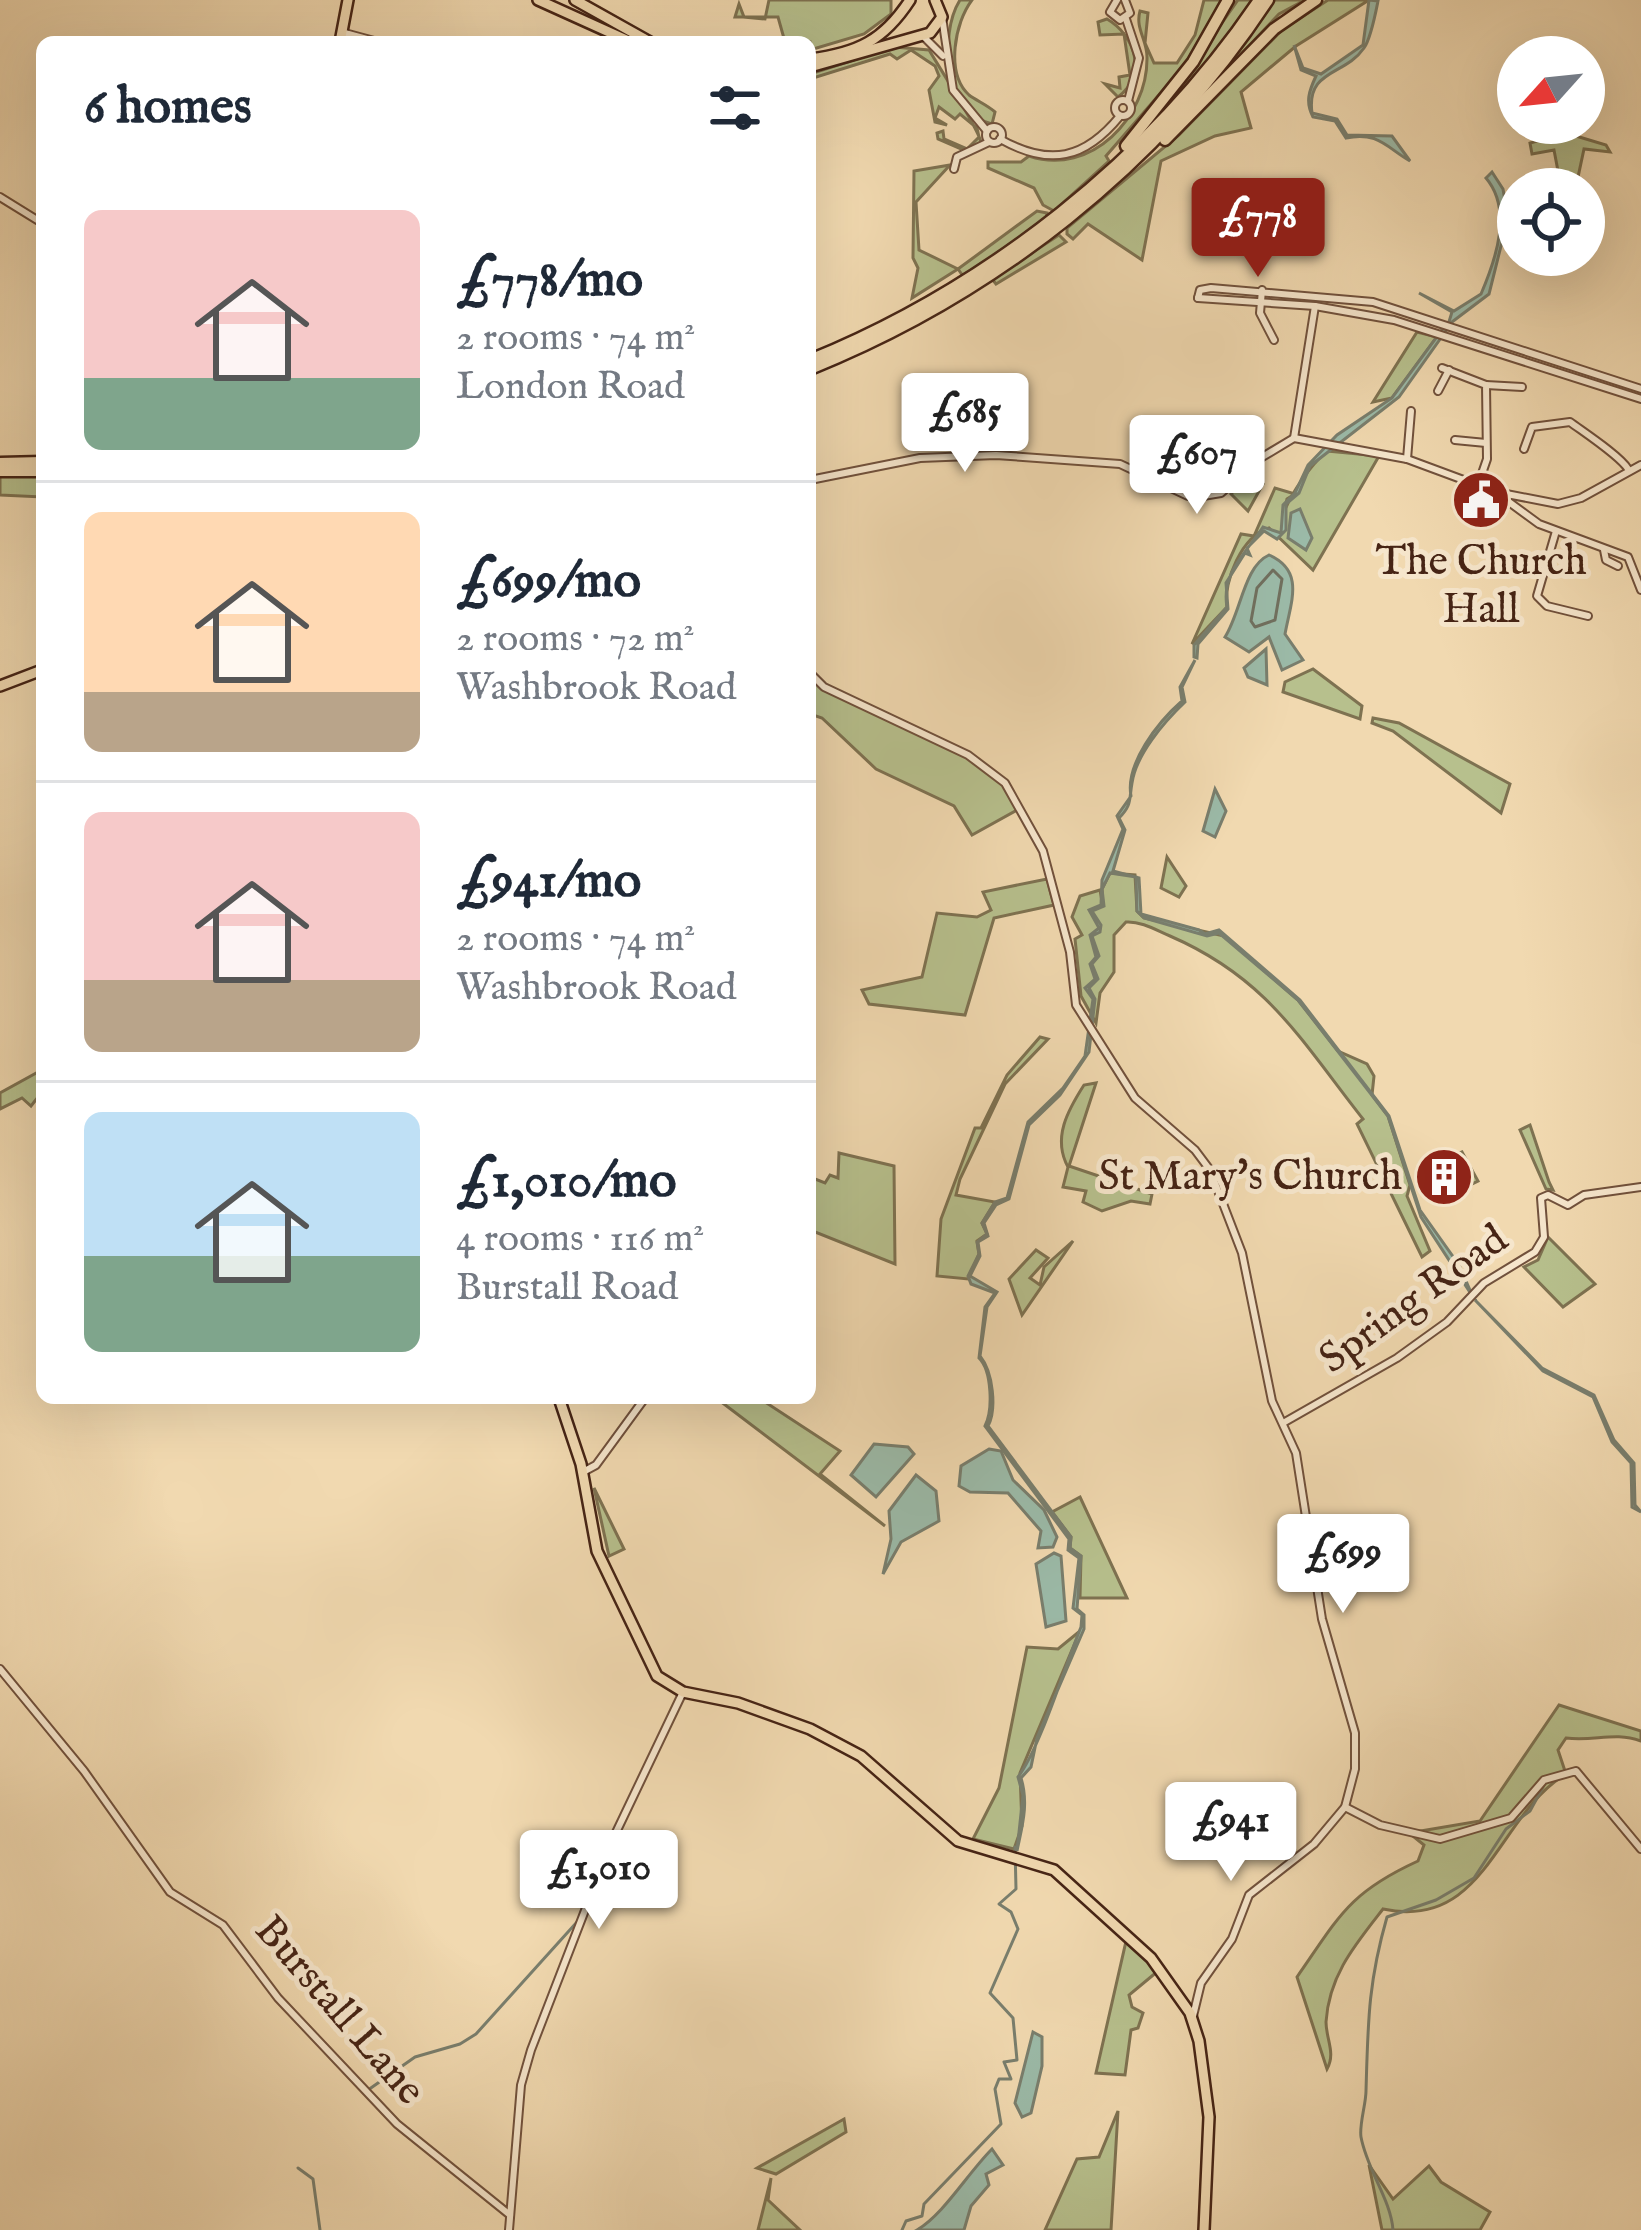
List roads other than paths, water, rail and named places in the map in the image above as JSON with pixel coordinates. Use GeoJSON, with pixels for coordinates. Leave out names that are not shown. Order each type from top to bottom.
{"type":"FeatureCollection","features":[{"type":"Feature","properties":{"kind":"highway"},"geometry":{"type":"LineString","coordinates":[[1097,181],[1193,62],[1228,0]]}},
{"type":"Feature","properties":{"kind":"highway"},"geometry":{"type":"LineString","coordinates":[[816,362],[969,276],[1097,181],[1189,92],[1259,0]]}},
{"type":"Feature","properties":{"kind":"highway"},"geometry":{"type":"LineString","coordinates":[[1081,208],[1192,103],[1268,0]]}},
{"type":"Feature","properties":{"kind":"highway"},"geometry":{"type":"LineString","coordinates":[[816,362],[938,308],[1081,208],[1181,125],[1274,29],[1316,0]]}},
{"type":"Feature","properties":{"kind":"highway"},"geometry":{"type":"LineString","coordinates":[[0,467],[36,467]]}},
{"type":"Feature","properties":{"kind":"main road"},"geometry":{"type":"LineString","coordinates":[[340,36],[348,0]]}},
{"type":"Feature","properties":{"kind":"main road"},"geometry":{"type":"LineString","coordinates":[[538,0],[614,36]]}},
{"type":"Feature","properties":{"kind":"main road"},"geometry":{"type":"LineString","coordinates":[[571,0],[614,36]]}},
{"type":"Feature","properties":{"kind":"main road"},"geometry":{"type":"LineString","coordinates":[[571,0],[630,36]]}},
{"type":"Feature","properties":{"kind":"main road"},"geometry":{"type":"LineString","coordinates":[[935,0],[942,15]]}},
{"type":"Feature","properties":{"kind":"main road"},"geometry":{"type":"LineString","coordinates":[[816,61],[934,31],[950,2]]}},
{"type":"Feature","properties":{"kind":"main road"},"geometry":{"type":"LineString","coordinates":[[905,6],[909,28],[919,34]]}},
{"type":"Feature","properties":{"kind":"main road"},"geometry":{"type":"LineString","coordinates":[[816,61],[867,43],[905,6]]}},
{"type":"Feature","properties":{"kind":"main road"},"geometry":{"type":"LineString","coordinates":[[0,686],[36,672]]}},
{"type":"Feature","properties":{"kind":"main road"},"geometry":{"type":"LineString","coordinates":[[561,1404],[583,1472],[593,1539],[657,1676],[683,1692],[738,1703],[833,1741],[888,1774],[958,1841],[1015,1855],[1058,1873],[1125,1929],[1192,2018],[1209,2117],[1204,2230]]}},
{"type":"Feature","properties":{"kind":"street"},"geometry":{"type":"LineString","coordinates":[[955,165],[1000,140],[1036,155],[1067,157],[1091,148],[1120,116],[1116,104],[1128,101],[1138,58],[1126,19],[1131,10],[1121,0],[1112,15],[1126,19]]}},
{"type":"Feature","properties":{"kind":"street"},"geometry":{"type":"LineString","coordinates":[[942,15],[945,59],[958,99],[987,131],[989,142]]}},
{"type":"Feature","properties":{"kind":"street"},"geometry":{"type":"LineString","coordinates":[[919,34],[945,59]]}},
{"type":"Feature","properties":{"kind":"street"},"geometry":{"type":"LineString","coordinates":[[987,131],[998,128],[1000,140]]}},
{"type":"Feature","properties":{"kind":"street"},"geometry":{"type":"LineString","coordinates":[[0,197],[36,219]]}},
{"type":"Feature","properties":{"kind":"street"},"geometry":{"type":"LineString","coordinates":[[1641,388],[1441,320],[1356,299],[1316,301],[1261,301],[1198,298],[1206,288],[1262,290],[1316,301],[1448,334],[1641,399]]}},
{"type":"Feature","properties":{"kind":"street"},"geometry":{"type":"LineString","coordinates":[[1262,290],[1260,313],[1275,333]]}},
{"type":"Feature","properties":{"kind":"street"},"geometry":{"type":"LineString","coordinates":[[1294,438],[1316,301]]}},
{"type":"Feature","properties":{"kind":"street"},"geometry":{"type":"LineString","coordinates":[[1438,391],[1445,369],[1486,385],[1522,387]]}},
{"type":"Feature","properties":{"kind":"street"},"geometry":{"type":"LineString","coordinates":[[1478,485],[1486,443],[1486,385]]}},
{"type":"Feature","properties":{"kind":"street"},"geometry":{"type":"LineString","coordinates":[[1407,459],[1411,411]]}},
{"type":"Feature","properties":{"kind":"street"},"geometry":{"type":"LineString","coordinates":[[1527,445],[1532,427],[1570,422],[1600,449],[1618,455],[1629,470]]}},
{"type":"Feature","properties":{"kind":"street"},"geometry":{"type":"LineString","coordinates":[[816,479],[920,458],[996,455],[1120,464],[1188,496],[1203,496],[1221,493],[1259,459],[1294,438],[1407,459],[1520,498],[1572,502],[1641,465]]}},
{"type":"Feature","properties":{"kind":"street"},"geometry":{"type":"LineString","coordinates":[[1455,440],[1486,443]]}},
{"type":"Feature","properties":{"kind":"street"},"geometry":{"type":"LineString","coordinates":[[1496,492],[1514,509],[1556,531],[1630,560],[1641,590]]}},
{"type":"Feature","properties":{"kind":"street"},"geometry":{"type":"LineString","coordinates":[[1514,509],[1520,498]]}},
{"type":"Feature","properties":{"kind":"street"},"geometry":{"type":"LineString","coordinates":[[1556,531],[1537,596],[1547,606],[1585,617]]}},
{"type":"Feature","properties":{"kind":"street"},"geometry":{"type":"LineString","coordinates":[[1604,550],[1606,560],[1618,566]]}},
{"type":"Feature","properties":{"kind":"street"},"geometry":{"type":"LineString","coordinates":[[816,679],[976,760],[1005,783],[1042,851],[1070,952],[1076,1005],[1138,1102],[1196,1150],[1210,1170],[1241,1253],[1271,1396],[1298,1461],[1322,1619],[1355,1733],[1355,1769],[1345,1807],[1314,1844],[1249,1895],[1232,1939],[1201,1983],[1192,2018]]}},
{"type":"Feature","properties":{"kind":"street","name":"Spring Road"},"geometry":{"type":"LineString","coordinates":[[1283,1423],[1397,1358],[1535,1252],[1544,1237],[1538,1203],[1548,1195],[1568,1205],[1584,1195],[1641,1186]]}},
{"type":"Feature","properties":{"kind":"street"},"geometry":{"type":"LineString","coordinates":[[583,1472],[596,1465],[641,1404]]}},
{"type":"Feature","properties":{"kind":"street","name":"Burstall Lane"},"geometry":{"type":"LineString","coordinates":[[0,1669],[80,1765],[170,1892],[223,1925],[278,1998],[397,2124],[510,2215]]}},
{"type":"Feature","properties":{"kind":"street"},"geometry":{"type":"LineString","coordinates":[[509,2230],[521,2085],[531,2050],[611,1843],[683,1692]]}},
{"type":"Feature","properties":{"kind":"street"},"geometry":{"type":"LineString","coordinates":[[1345,1807],[1380,1825],[1440,1839],[1510,1818],[1544,1780],[1576,1771],[1641,1849]]}},
{"type":"Feature","properties":{"kind":"water"},"geometry":{"type":"Polygon","coordinates":[[[1369,0],[1378,1],[1367,44],[1321,80],[1312,99],[1312,113],[1337,119],[1347,135],[1392,136],[1410,161],[1374,139],[1346,138],[1335,121],[1313,117],[1309,106],[1316,76],[1301,70],[1294,45],[1303,68],[1321,74],[1363,45],[1369,0]]]}},
{"type":"Feature","properties":{"kind":"water"},"geometry":{"type":"Polygon","coordinates":[[[1492,172],[1497,180],[1497,199],[1494,191],[1486,178],[1492,172]]]}},
{"type":"Feature","properties":{"kind":"water"},"geometry":{"type":"Polygon","coordinates":[[[1497,244],[1489,294],[1448,325],[1452,312],[1419,293],[1454,311],[1481,294],[1497,244]]]}},
{"type":"Feature","properties":{"kind":"water"},"geometry":{"type":"Polygon","coordinates":[[[1444,327],[1448,328],[1399,397],[1310,466],[1299,493],[1286,504],[1286,530],[1277,539],[1264,531],[1250,545],[1263,527],[1281,533],[1283,505],[1295,493],[1308,465],[1337,435],[1392,398],[1444,327]]]}},
{"type":"Feature","properties":{"kind":"water"},"geometry":{"type":"Polygon","coordinates":[[[1300,509],[1312,538],[1306,550],[1288,538],[1291,513],[1300,509]]]}},
{"type":"Feature","properties":{"kind":"water"},"geometry":{"type":"Polygon","coordinates":[[[1269,555],[1288,569],[1291,578],[1285,634],[1303,660],[1282,670],[1269,637],[1249,652],[1225,637],[1248,579],[1269,555]]]}},
{"type":"Feature","properties":{"kind":"water"},"geometry":{"type":"Polygon","coordinates":[[[1227,591],[1228,609],[1198,644],[1194,657],[1194,645],[1227,607],[1227,591]]]}},
{"type":"Feature","properties":{"kind":"water"},"geometry":{"type":"Polygon","coordinates":[[[1266,649],[1267,685],[1248,677],[1244,668],[1266,649]]]}},
{"type":"Feature","properties":{"kind":"water"},"geometry":{"type":"Polygon","coordinates":[[[1195,660],[1182,687],[1185,702],[1145,751],[1131,791],[1138,757],[1182,701],[1180,687],[1195,660]]]}},
{"type":"Feature","properties":{"kind":"water"},"geometry":{"type":"Polygon","coordinates":[[[1215,789],[1226,811],[1215,837],[1203,831],[1215,789]]]}},
{"type":"Feature","properties":{"kind":"water"},"geometry":{"type":"Polygon","coordinates":[[[1130,797],[1119,818],[1125,830],[1113,871],[1134,877],[1110,873],[1102,889],[1104,906],[1092,911],[1101,925],[1100,932],[1092,936],[1099,956],[1092,964],[1098,979],[1089,988],[1095,999],[1089,1052],[1060,1095],[1029,1125],[1009,1199],[996,1205],[984,1223],[988,1236],[978,1242],[980,1256],[970,1276],[997,1292],[987,1307],[980,1356],[988,1371],[992,1391],[988,1426],[1071,1537],[1070,1548],[1081,1556],[1077,1609],[1084,1615],[1084,1629],[1057,1692],[1081,1627],[1082,1615],[1073,1608],[1079,1558],[1068,1550],[1069,1539],[985,1426],[990,1391],[979,1358],[985,1307],[995,1293],[971,1284],[968,1276],[979,1254],[977,1242],[987,1234],[982,1223],[995,1202],[1007,1198],[1028,1122],[1063,1088],[1085,1056],[1093,999],[1085,988],[1095,979],[1090,964],[1096,957],[1090,935],[1099,928],[1089,910],[1101,905],[1102,880],[1123,829],[1117,816],[1130,797]]]}},
{"type":"Feature","properties":{"kind":"water"},"geometry":{"type":"Polygon","coordinates":[[[1136,877],[1141,914],[1205,934],[1219,930],[1300,1000],[1389,1116],[1420,1210],[1459,1265],[1473,1297],[1421,1217],[1388,1116],[1298,1000],[1219,933],[1207,936],[1144,918],[1137,911],[1136,877]]]}},
{"type":"Feature","properties":{"kind":"water"},"geometry":{"type":"Polygon","coordinates":[[[1475,1300],[1542,1368],[1594,1395],[1614,1440],[1634,1463],[1635,1505],[1641,1512],[1632,1507],[1631,1463],[1612,1442],[1593,1397],[1543,1371],[1475,1300]]]}},
{"type":"Feature","properties":{"kind":"water"},"geometry":{"type":"Polygon","coordinates":[[[874,1444],[908,1447],[914,1454],[876,1497],[851,1475],[874,1444]]]}},
{"type":"Feature","properties":{"kind":"water"},"geometry":{"type":"Polygon","coordinates":[[[989,1449],[1001,1451],[1013,1480],[1044,1510],[1057,1537],[1053,1547],[1038,1548],[1041,1531],[1008,1493],[970,1492],[959,1486],[961,1466],[989,1449]]]}},
{"type":"Feature","properties":{"kind":"water"},"geometry":{"type":"Polygon","coordinates":[[[916,1475],[936,1491],[939,1521],[901,1542],[883,1574],[891,1539],[889,1511],[916,1475]]]}},
{"type":"Feature","properties":{"kind":"water"},"geometry":{"type":"Polygon","coordinates":[[[1054,1553],[1061,1556],[1066,1621],[1046,1627],[1036,1564],[1054,1553]]]}},
{"type":"Feature","properties":{"kind":"water"},"geometry":{"type":"Polygon","coordinates":[[[1035,1745],[1031,1767],[1021,1778],[1025,1806],[1017,1851],[1023,1795],[1018,1777],[1035,1745]]]}},
{"type":"Feature","properties":{"kind":"water"},"geometry":{"type":"Polygon","coordinates":[[[1033,2032],[1042,2037],[1042,2066],[1031,2113],[1022,2117],[1015,2103],[1033,2032]]]}},
{"type":"Feature","properties":{"kind":"water"},"geometry":{"type":"Polygon","coordinates":[[[992,2149],[1003,2165],[986,2174],[989,2185],[971,2206],[964,2230],[917,2230],[937,2214],[992,2149]]]}},
{"type":"Feature","properties":{"kind":"waterway"},"geometry":{"type":"LineString","coordinates":[[1393,2230],[1361,2132],[1373,1983],[1387,1917],[1436,1900],[1474,1878],[1506,1829],[1530,1811],[1543,1787]]}},
{"type":"Feature","properties":{"kind":"waterway"},"geometry":{"type":"LineString","coordinates":[[902,2230],[906,2221],[922,2216],[924,2204],[1001,2124],[995,2089],[999,2079],[1011,2079],[1004,2062],[1017,2060],[1013,2018],[990,1993],[1018,1929],[1011,1912],[999,1904],[1016,1889],[1015,1847]]}},
{"type":"Feature","properties":{"kind":"waterway"},"geometry":{"type":"LineString","coordinates":[[368,2090],[415,2057],[460,2044],[476,2034],[577,1922]]}},
{"type":"Feature","properties":{"kind":"waterway"},"geometry":{"type":"LineString","coordinates":[[298,2168],[313,2179],[320,2230]]}},
{"type":"Feature","properties":{"kind":"place","name":"The Church Hall"},"geometry":{"type":"Point","coordinates":[1481,500]}},
{"type":"Feature","properties":{"kind":"place","name":"St Mary's Church"},"geometry":{"type":"Point","coordinates":[1444,1177]}}]}
